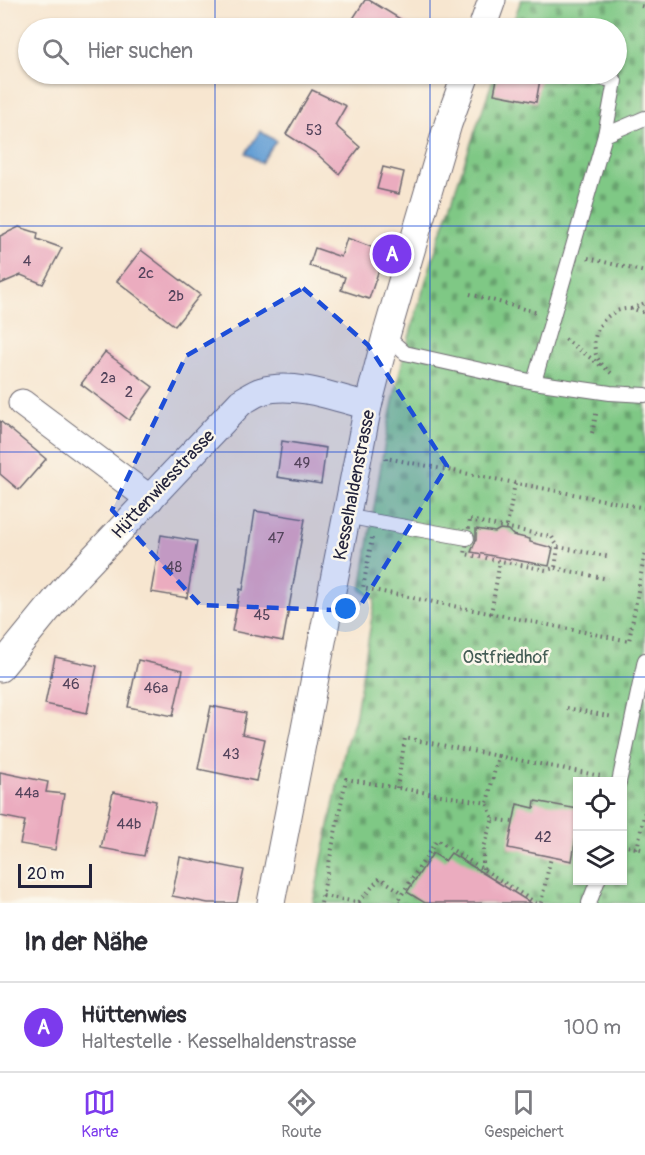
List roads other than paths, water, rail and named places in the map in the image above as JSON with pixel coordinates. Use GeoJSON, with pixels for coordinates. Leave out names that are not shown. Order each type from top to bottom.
{"type":"FeatureCollection","features":[{"type":"Feature","properties":{"kind":"street"},"geometry":{"type":"LineString","coordinates":[[486,18],[492,0]]}},
{"type":"Feature","properties":{"kind":"street","name":"Kesselhaldenstrasse"},"geometry":{"type":"LineString","coordinates":[[271,903],[368,406],[448,124],[462,84]]}},
{"type":"Feature","properties":{"kind":"street","name":"Hüttenwiesstrasse"},"geometry":{"type":"LineString","coordinates":[[0,668],[67,586],[241,402],[261,391],[284,387],[368,406]]}},
{"type":"Feature","properties":{"kind":"street"},"geometry":{"type":"LineString","coordinates":[[22,404],[150,499]]}},
{"type":"Feature","properties":{"kind":"lane"},"geometry":{"type":"LineString","coordinates":[[534,382],[605,135],[614,84]]}},
{"type":"Feature","properties":{"kind":"lane"},"geometry":{"type":"LineString","coordinates":[[605,135],[645,118]]}},
{"type":"Feature","properties":{"kind":"lane"},"geometry":{"type":"LineString","coordinates":[[386,336],[405,353],[534,382],[610,393],[645,395]]}},
{"type":"Feature","properties":{"kind":"lane"},"geometry":{"type":"LineString","coordinates":[[361,519],[467,538]]}},
{"type":"Feature","properties":{"kind":"lane"},"geometry":{"type":"LineString","coordinates":[[620,777],[645,663]]}},
{"type":"Feature","properties":{"kind":"lane"},"geometry":{"type":"LineString","coordinates":[[589,903],[596,885]]}},
{"type":"Feature","properties":{"kind":"water"},"geometry":{"type":"Polygon","coordinates":[[[260,131],[276,141],[261,163],[246,153],[260,131]]]}},
{"type":"Feature","properties":{"kind":"place","name":"Hüttenwies"},"geometry":{"type":"Point","coordinates":[392,254]}},
{"type":"Feature","properties":{"kind":"park label","name":"Ostfriedhof"},"geometry":{"type":"Point","coordinates":[506,657]}}]}
